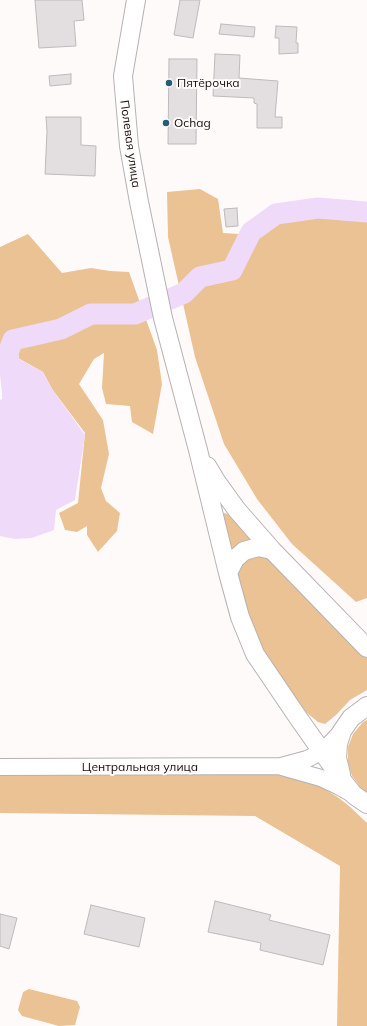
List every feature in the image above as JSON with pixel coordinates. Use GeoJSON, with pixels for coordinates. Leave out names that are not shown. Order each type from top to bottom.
{"type":"FeatureCollection","features":[{"type":"Feature","properties":{"kind":"main road","name":"Полевая улица"},"geometry":{"type":"LineString","coordinates":[[136,0],[123,76],[123,90],[130,153],[164,318],[198,450]]}},
{"type":"Feature","properties":{"kind":"main road"},"geometry":{"type":"LineString","coordinates":[[198,450],[216,481],[237,510],[272,550],[367,648]]}},
{"type":"Feature","properties":{"kind":"main road"},"geometry":{"type":"LineString","coordinates":[[198,450],[240,618],[255,654],[299,719],[359,798]]}},
{"type":"Feature","properties":{"kind":"main road"},"geometry":{"type":"LineString","coordinates":[[228,574],[235,559],[244,551],[258,547],[272,550]]}},
{"type":"Feature","properties":{"kind":"main road"},"geometry":{"type":"LineString","coordinates":[[359,798],[339,771],[337,758],[338,744],[342,731],[351,718],[367,706]]}},
{"type":"Feature","properties":{"kind":"street"},"geometry":{"type":"LineString","coordinates":[[281,766],[308,759],[323,751],[342,731]]}},
{"type":"Feature","properties":{"kind":"street"},"geometry":{"type":"LineString","coordinates":[[281,766],[321,778],[359,798]]}},
{"type":"Feature","properties":{"kind":"street","name":"Центральная улица"},"geometry":{"type":"LineString","coordinates":[[0,767],[281,766]]}},
{"type":"Feature","properties":{"kind":"shaded area"},"geometry":{"type":"Polygon","coordinates":[[[200,189],[218,199],[223,233],[239,234],[251,222],[269,223],[317,216],[367,221],[367,598],[356,602],[292,544],[257,499],[224,444],[195,357],[168,237],[167,192],[200,189]]]}},
{"type":"Feature","properties":{"kind":"shaded area"},"geometry":{"type":"Polygon","coordinates":[[[28,234],[62,273],[91,268],[129,272],[157,350],[162,384],[153,434],[132,422],[130,406],[106,404],[102,388],[104,353],[94,359],[79,384],[103,420],[109,454],[101,488],[106,501],[120,513],[117,531],[98,552],[87,535],[87,526],[77,532],[65,530],[59,513],[78,503],[85,433],[52,389],[43,372],[9,353],[0,355],[0,247],[28,234]]]}},
{"type":"Feature","properties":{"kind":"shaded area"},"geometry":{"type":"Polygon","coordinates":[[[8,353],[43,372],[52,389],[85,435],[75,500],[56,510],[54,530],[32,538],[15,539],[0,536],[0,400],[2,399],[3,375],[0,355],[8,353]]]}},
{"type":"Feature","properties":{"kind":"shaded area"},"geometry":{"type":"Polygon","coordinates":[[[225,513],[230,515],[254,541],[231,553],[223,514],[225,513]]]}},
{"type":"Feature","properties":{"kind":"shaded area"},"geometry":{"type":"Polygon","coordinates":[[[258,553],[275,561],[367,657],[367,690],[350,700],[325,724],[318,722],[307,713],[285,686],[263,653],[251,627],[235,571],[239,563],[258,553]]]}},
{"type":"Feature","properties":{"kind":"shaded area"},"geometry":{"type":"Polygon","coordinates":[[[367,720],[367,793],[352,776],[348,762],[348,747],[353,734],[363,722],[367,720]]]}},
{"type":"Feature","properties":{"kind":"shaded area"},"geometry":{"type":"Polygon","coordinates":[[[0,775],[281,775],[298,778],[316,784],[336,796],[367,823],[367,1026],[337,1026],[340,866],[255,816],[0,813],[0,775]]]}},
{"type":"Feature","properties":{"kind":"shaded area"},"geometry":{"type":"Polygon","coordinates":[[[29,989],[77,1001],[80,1007],[75,1025],[59,1026],[22,1016],[18,1010],[23,992],[29,989]]]}},
{"type":"Feature","properties":{"kind":"building"},"geometry":{"type":"Polygon","coordinates":[[[35,0],[82,0],[84,20],[74,21],[76,46],[39,48],[35,0]]]}},
{"type":"Feature","properties":{"kind":"building"},"geometry":{"type":"Polygon","coordinates":[[[180,0],[200,0],[193,38],[174,35],[180,0]]]}},
{"type":"Feature","properties":{"kind":"building"},"geometry":{"type":"Polygon","coordinates":[[[221,24],[255,27],[254,37],[219,34],[221,24]]]}},
{"type":"Feature","properties":{"kind":"building"},"geometry":{"type":"Polygon","coordinates":[[[276,26],[297,27],[296,43],[298,43],[298,53],[279,54],[279,38],[275,38],[276,26]]]}},
{"type":"Feature","properties":{"kind":"building"},"geometry":{"type":"Polygon","coordinates":[[[215,54],[240,55],[239,78],[278,81],[275,117],[282,117],[282,128],[257,128],[257,104],[254,103],[254,98],[213,96],[215,54]]]}},
{"type":"Feature","properties":{"kind":"building"},"geometry":{"type":"Polygon","coordinates":[[[169,59],[197,59],[196,144],[168,144],[169,59]]]}},
{"type":"Feature","properties":{"kind":"building"},"geometry":{"type":"Polygon","coordinates":[[[71,74],[71,84],[50,86],[49,76],[71,74]]]}},
{"type":"Feature","properties":{"kind":"building"},"geometry":{"type":"Polygon","coordinates":[[[46,117],[81,117],[81,145],[96,146],[95,176],[45,174],[47,131],[46,117]]]}},
{"type":"Feature","properties":{"kind":"building"},"geometry":{"type":"Polygon","coordinates":[[[237,208],[238,226],[226,227],[224,209],[237,208]]]}},
{"type":"Feature","properties":{"kind":"building"},"geometry":{"type":"Polygon","coordinates":[[[215,901],[271,915],[269,920],[330,935],[323,965],[260,950],[261,943],[208,932],[215,901]]]}},
{"type":"Feature","properties":{"kind":"building"},"geometry":{"type":"Polygon","coordinates":[[[91,905],[145,918],[139,947],[84,934],[91,905]]]}},
{"type":"Feature","properties":{"kind":"building"},"geometry":{"type":"Polygon","coordinates":[[[0,914],[17,918],[9,949],[0,946],[0,914]]]}},
{"type":"Feature","properties":{"kind":"waterway"},"geometry":{"type":"LineString","coordinates":[[0,425],[15,413],[8,353],[13,340],[61,329],[91,314],[135,314],[184,293],[200,277],[232,270],[251,232],[276,214],[318,208],[367,212]]}},
{"type":"Feature","properties":{"kind":"place","name":"Пятёрочка"},"geometry":{"type":"Point","coordinates":[169,83]}},
{"type":"Feature","properties":{"kind":"place","name":"Ochag"},"geometry":{"type":"Point","coordinates":[166,123]}}]}
